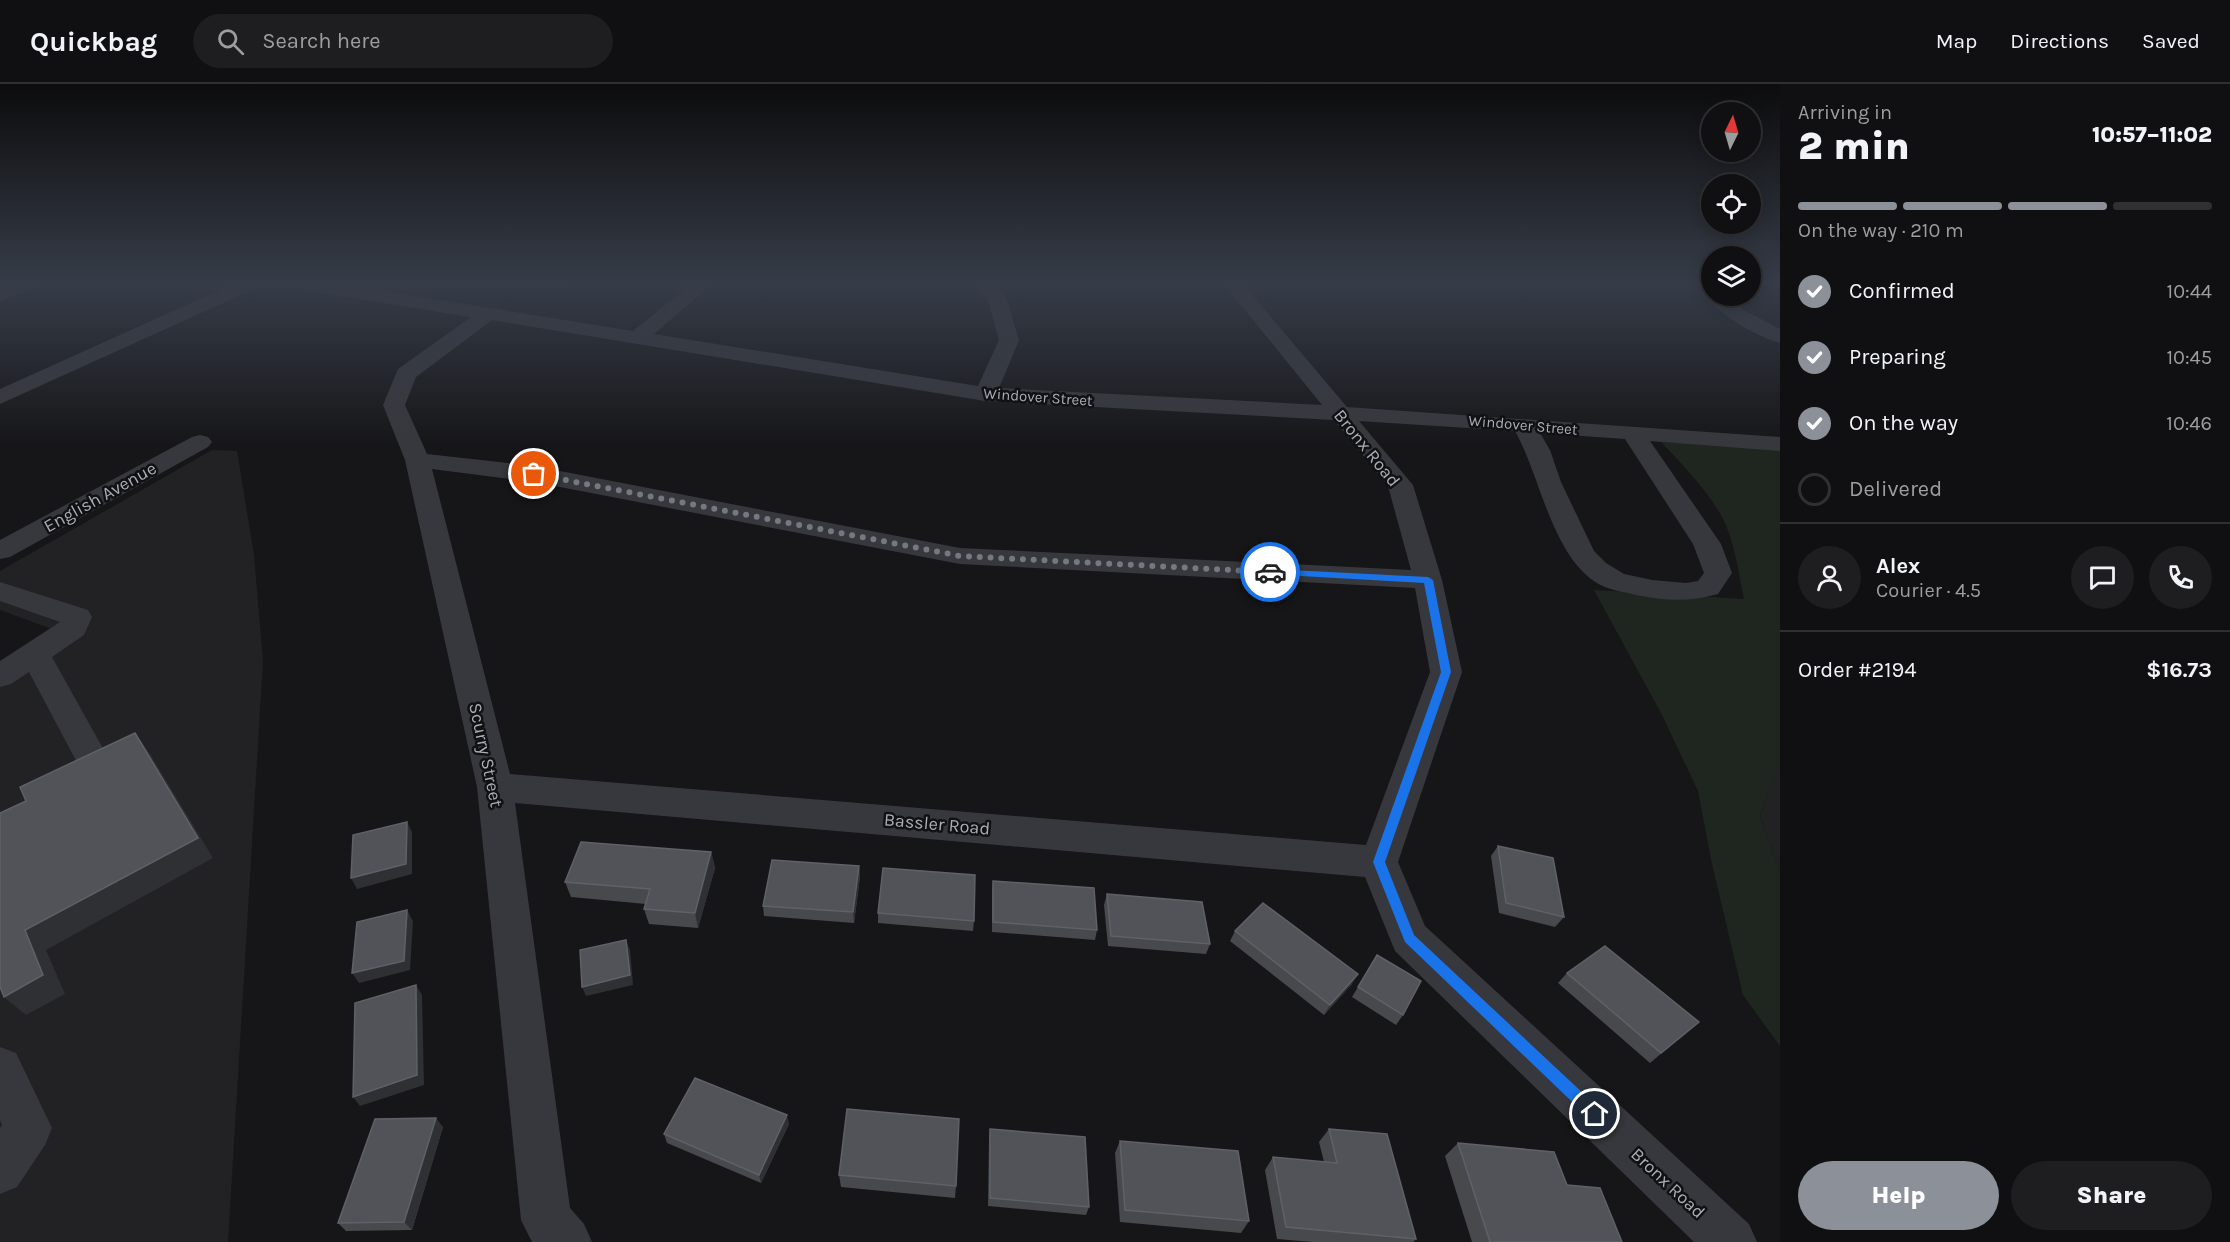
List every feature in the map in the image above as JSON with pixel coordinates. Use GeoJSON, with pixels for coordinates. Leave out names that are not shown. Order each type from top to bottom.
{"type":"FeatureCollection","features":[{"type":"Feature","properties":{"kind":"street"},"geometry":{"type":"LineString","coordinates":[[0,397],[130,338]]}},
{"type":"Feature","properties":{"kind":"street","name":"Scurry Street"},"geometry":{"type":"LineString","coordinates":[[455,338],[406,374],[394,405],[417,460],[495,787],[546,1220],[566,1242]]}},
{"type":"Feature","properties":{"kind":"street","name":"Windover Street"},"geometry":{"type":"LineString","coordinates":[[637,338],[985,394],[1523,425],[1633,435],[1780,444]]}},
{"type":"Feature","properties":{"kind":"street"},"geometry":{"type":"LineString","coordinates":[[985,394],[1008,338]]}},
{"type":"Feature","properties":{"kind":"street","name":"Bronx Road"},"geometry":{"type":"LineString","coordinates":[[1277,338],[1400,485],[1428,580],[1446,672],[1379,862],[1409,938],[1731,1242]]}},
{"type":"Feature","properties":{"kind":"street"},"geometry":{"type":"LineString","coordinates":[[1523,425],[1538,450],[1548,482],[1582,554],[1596,568],[1615,581],[1652,589],[1686,592],[1708,588],[1718,573],[1707,544],[1633,435]]}},
{"type":"Feature","properties":{"kind":"street","name":"English Avenue"},"geometry":{"type":"LineString","coordinates":[[0,551],[200,442]]}},
{"type":"Feature","properties":{"kind":"street"},"geometry":{"type":"LineString","coordinates":[[417,460],[534,474],[960,556],[1428,580]]}},
{"type":"Feature","properties":{"kind":"street"},"geometry":{"type":"LineString","coordinates":[[0,591],[77,617],[73,628],[0,676]]}},
{"type":"Feature","properties":{"kind":"street"},"geometry":{"type":"LineString","coordinates":[[34,653],[93,761]]}},
{"type":"Feature","properties":{"kind":"street","name":"Bassler Road"},"geometry":{"type":"LineString","coordinates":[[495,787],[1379,862]]}},
{"type":"Feature","properties":{"kind":"street"},"geometry":{"type":"LineString","coordinates":[[0,1069],[28,1128],[0,1170]]}},
{"type":"Feature","properties":{"kind":"shaded area"},"geometry":{"type":"Polygon","coordinates":[[[1661,442],[1780,448],[1780,775],[1775,774],[1760,816],[1780,872],[1780,1046],[1743,995],[1712,864],[1698,791],[1662,715],[1594,590],[1744,599],[1735,553],[1723,520],[1699,483],[1661,442]]]}},
{"type":"Feature","properties":{"kind":"shaded area"},"geometry":{"type":"Polygon","coordinates":[[[212,450],[237,451],[254,555],[263,661],[228,1242],[0,1242],[0,663],[52,629],[0,610],[0,571],[212,450]]]}},
{"type":"Feature","properties":{"kind":"shaded area"},"geometry":{"type":"Polygon","coordinates":[[[1775,773],[1780,775],[1780,872],[1760,816],[1775,773]]]}},
{"type":"Feature","properties":{"kind":"building"},"geometry":{"type":"Polygon","coordinates":[[[135,733],[198,838],[25,930],[43,975],[4,997],[0,987],[0,813],[26,801],[20,787],[135,733]]]}},
{"type":"Feature","properties":{"kind":"building"},"geometry":{"type":"Polygon","coordinates":[[[407,822],[406,864],[351,878],[353,835],[407,822]]]}},
{"type":"Feature","properties":{"kind":"building"},"geometry":{"type":"Polygon","coordinates":[[[581,842],[711,852],[695,913],[644,909],[650,889],[565,882],[581,842]]]}},
{"type":"Feature","properties":{"kind":"building"},"geometry":{"type":"Polygon","coordinates":[[[1498,846],[1553,858],[1564,917],[1506,903],[1498,846]]]}},
{"type":"Feature","properties":{"kind":"building"},"geometry":{"type":"Polygon","coordinates":[[[772,860],[859,866],[853,912],[763,906],[772,860]]]}},
{"type":"Feature","properties":{"kind":"building"},"geometry":{"type":"Polygon","coordinates":[[[883,868],[975,875],[974,921],[878,913],[883,868]]]}},
{"type":"Feature","properties":{"kind":"building"},"geometry":{"type":"Polygon","coordinates":[[[993,881],[1094,888],[1097,930],[993,922],[993,881]]]}},
{"type":"Feature","properties":{"kind":"building"},"geometry":{"type":"Polygon","coordinates":[[[1107,894],[1202,902],[1210,944],[1111,936],[1107,894]]]}},
{"type":"Feature","properties":{"kind":"building"},"geometry":{"type":"Polygon","coordinates":[[[1263,903],[1358,974],[1330,1005],[1235,931],[1263,903]]]}},
{"type":"Feature","properties":{"kind":"building"},"geometry":{"type":"Polygon","coordinates":[[[407,910],[404,961],[352,973],[357,922],[407,910]]]}},
{"type":"Feature","properties":{"kind":"building"},"geometry":{"type":"Polygon","coordinates":[[[626,940],[630,975],[582,987],[580,950],[626,940]]]}},
{"type":"Feature","properties":{"kind":"building"},"geometry":{"type":"Polygon","coordinates":[[[1605,946],[1699,1022],[1661,1053],[1567,973],[1605,946]]]}},
{"type":"Feature","properties":{"kind":"building"},"geometry":{"type":"Polygon","coordinates":[[[1377,955],[1421,981],[1403,1015],[1358,987],[1377,955]]]}},
{"type":"Feature","properties":{"kind":"building"},"geometry":{"type":"Polygon","coordinates":[[[416,985],[417,1075],[353,1097],[355,1003],[416,985]]]}},
{"type":"Feature","properties":{"kind":"building"},"geometry":{"type":"Polygon","coordinates":[[[695,1078],[787,1115],[759,1175],[664,1134],[695,1078]]]}},
{"type":"Feature","properties":{"kind":"building"},"geometry":{"type":"Polygon","coordinates":[[[847,1109],[959,1119],[956,1186],[839,1175],[847,1109]]]}},
{"type":"Feature","properties":{"kind":"building"},"geometry":{"type":"Polygon","coordinates":[[[436,1118],[404,1222],[338,1223],[375,1119],[436,1118]]]}},
{"type":"Feature","properties":{"kind":"building"},"geometry":{"type":"Polygon","coordinates":[[[990,1129],[1085,1137],[1089,1207],[990,1198],[990,1129]]]}},
{"type":"Feature","properties":{"kind":"building"},"geometry":{"type":"Polygon","coordinates":[[[1329,1129],[1387,1134],[1416,1239],[1286,1227],[1273,1157],[1337,1163],[1329,1129]]]}},
{"type":"Feature","properties":{"kind":"building"},"geometry":{"type":"Polygon","coordinates":[[[1120,1141],[1238,1151],[1249,1221],[1125,1210],[1120,1141]]]}},
{"type":"Feature","properties":{"kind":"building"},"geometry":{"type":"Polygon","coordinates":[[[1458,1143],[1554,1152],[1567,1185],[1600,1188],[1622,1242],[1490,1242],[1458,1143]]]}},
{"type":"Feature","properties":{"kind":"way so far"},"geometry":{"type":"LineString","coordinates":[[534,474],[960,556],[1270,572]]}},
{"type":"Feature","properties":{"kind":"route"},"geometry":{"type":"LineString","coordinates":[[1270,572],[1428,580],[1446,672],[1379,862],[1409,938],[1595,1114]]}}]}
